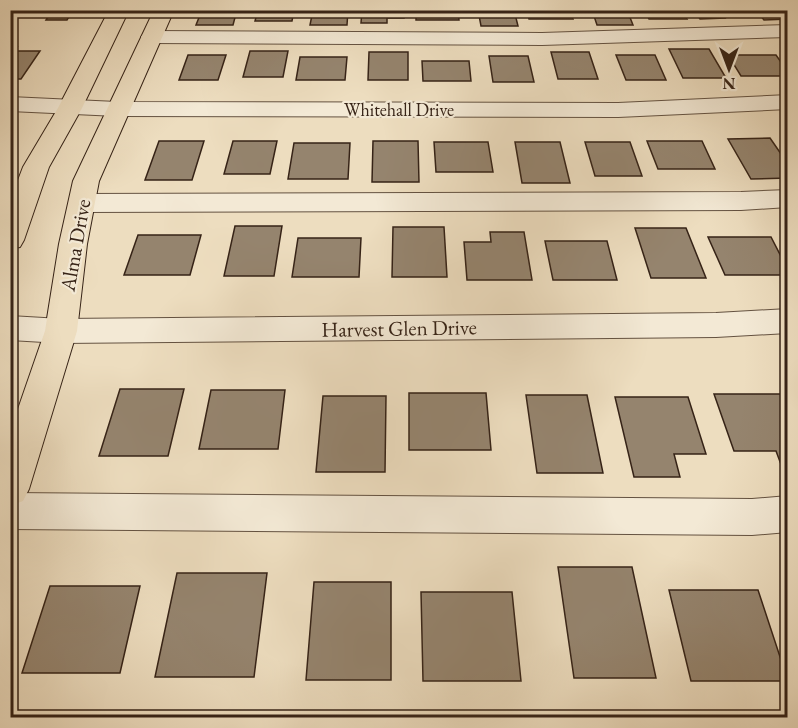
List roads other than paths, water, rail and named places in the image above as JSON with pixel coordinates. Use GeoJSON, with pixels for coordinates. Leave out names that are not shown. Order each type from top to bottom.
{"type":"FeatureCollection","features":[{"type":"Feature","properties":{"kind":"main road"},"geometry":{"type":"LineString","coordinates":[[10,240],[36,167],[70,108],[119,10]]}},
{"type":"Feature","properties":{"kind":"main road","name":"Alma Drive"},"geometry":{"type":"LineString","coordinates":[[10,489],[61,331],[72,244],[86,181],[164,10]]}},
{"type":"Feature","properties":{"kind":"street"},"geometry":{"type":"LineString","coordinates":[[151,37],[542,39],[788,31]]}},
{"type":"Feature","properties":{"kind":"street","name":"Whitehall Drive"},"geometry":{"type":"LineString","coordinates":[[10,104],[117,109],[618,110],[788,102]]}},
{"type":"Feature","properties":{"kind":"street"},"geometry":{"type":"LineString","coordinates":[[82,203],[718,201],[788,198]]}},
{"type":"Feature","properties":{"kind":"street","name":"Harvest Glen Drive"},"geometry":{"type":"LineString","coordinates":[[10,328],[61,331],[716,325],[788,321]]}},
{"type":"Feature","properties":{"kind":"street"},"geometry":{"type":"LineString","coordinates":[[10,511],[740,517],[788,514]]}}]}
